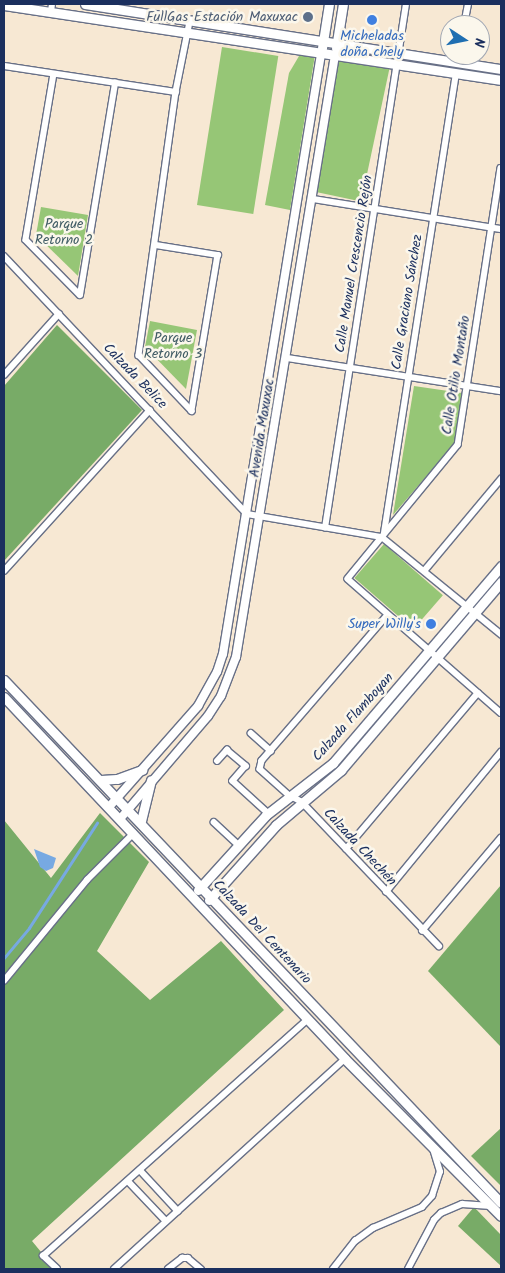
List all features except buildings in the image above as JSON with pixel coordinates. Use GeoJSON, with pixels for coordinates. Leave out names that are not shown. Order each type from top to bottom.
{"type":"FeatureCollection","features":[{"type":"Feature","properties":{"kind":"main road"},"geometry":{"type":"LineString","coordinates":[[85,4],[322,42],[398,53],[440,56]]}},
{"type":"Feature","properties":{"kind":"main road","name":"Avenida Maxuxac"},"geometry":{"type":"LineString","coordinates":[[321,54],[329,4]]}},
{"type":"Feature","properties":{"kind":"main road","name":"Avenida Maxuxac"},"geometry":{"type":"LineString","coordinates":[[336,55],[343,4]]}},
{"type":"Feature","properties":{"kind":"main road"},"geometry":{"type":"LineString","coordinates":[[4,5],[52,8],[186,33],[501,80]]}},
{"type":"Feature","properties":{"kind":"main road"},"geometry":{"type":"LineString","coordinates":[[486,65],[501,69]]}},
{"type":"Feature","properties":{"kind":"main road","name":"Calzada Flamboyan"},"geometry":{"type":"LineString","coordinates":[[203,906],[276,824],[341,770],[501,566]]}},
{"type":"Feature","properties":{"kind":"main road","name":"Calzada Flamboyan"},"geometry":{"type":"LineString","coordinates":[[193,895],[268,813],[333,763],[433,655],[475,613],[501,582]]}},
{"type":"Feature","properties":{"kind":"main road","name":"Calzada Del Centenario"},"geometry":{"type":"LineString","coordinates":[[4,681],[129,808],[212,897],[497,1205],[501,1216]]}},
{"type":"Feature","properties":{"kind":"main road","name":"Calzada Del Centenario"},"geometry":{"type":"LineString","coordinates":[[4,697],[193,895],[307,1020],[432,1147],[497,1205]]}},
{"type":"Feature","properties":{"kind":"main road"},"geometry":{"type":"LineString","coordinates":[[101,780],[117,779],[142,770]]}},
{"type":"Feature","properties":{"kind":"main road"},"geometry":{"type":"LineString","coordinates":[[141,822],[152,780]]}},
{"type":"Feature","properties":{"kind":"street","name":"Calle Manuel Crescencio Rejón"},"geometry":{"type":"LineString","coordinates":[[325,528],[349,367],[376,210],[406,4]]}},
{"type":"Feature","properties":{"kind":"street"},"geometry":{"type":"LineString","coordinates":[[156,245],[218,255],[192,411],[139,355],[156,245],[176,92],[186,33],[190,22]]}},
{"type":"Feature","properties":{"kind":"street","name":"Avenida Maxuxac"},"geometry":{"type":"LineString","coordinates":[[109,807],[180,726],[208,689],[223,654],[321,54]]}},
{"type":"Feature","properties":{"kind":"street","name":"Avenida Maxuxac"},"geometry":{"type":"LineString","coordinates":[[120,819],[208,716],[230,678],[241,638],[336,55]]}},
{"type":"Feature","properties":{"kind":"street"},"geometry":{"type":"LineString","coordinates":[[4,66],[176,92]]}},
{"type":"Feature","properties":{"kind":"street"},"geometry":{"type":"LineString","coordinates":[[54,74],[26,240],[80,295],[116,83]]}},
{"type":"Feature","properties":{"kind":"street","name":"Calle Graciano Sánchez"},"geometry":{"type":"LineString","coordinates":[[383,536],[456,74]]}},
{"type":"Feature","properties":{"kind":"street","name":"Calle Otilio Montaño"},"geometry":{"type":"LineString","coordinates":[[388,615],[348,579],[458,445],[501,168]]}},
{"type":"Feature","properties":{"kind":"street"},"geometry":{"type":"LineString","coordinates":[[312,199],[501,229]]}},
{"type":"Feature","properties":{"kind":"street","name":"Calzada Belice"},"geometry":{"type":"LineString","coordinates":[[4,256],[247,514]]}},
{"type":"Feature","properties":{"kind":"street"},"geometry":{"type":"LineString","coordinates":[[4,375],[58,314]]}},
{"type":"Feature","properties":{"kind":"street"},"geometry":{"type":"LineString","coordinates":[[287,358],[501,391]]}},
{"type":"Feature","properties":{"kind":"street"},"geometry":{"type":"LineString","coordinates":[[4,571],[150,410]]}},
{"type":"Feature","properties":{"kind":"street"},"geometry":{"type":"LineString","coordinates":[[425,570],[501,479]]}},
{"type":"Feature","properties":{"kind":"street"},"geometry":{"type":"LineString","coordinates":[[247,514],[383,536],[501,634]]}},
{"type":"Feature","properties":{"kind":"street"},"geometry":{"type":"LineString","coordinates":[[251,733],[271,751],[388,615],[501,713]]}},
{"type":"Feature","properties":{"kind":"street"},"geometry":{"type":"LineString","coordinates":[[346,849],[478,693]]}},
{"type":"Feature","properties":{"kind":"street"},"geometry":{"type":"LineString","coordinates":[[180,726],[191,736]]}},
{"type":"Feature","properties":{"kind":"street"},"geometry":{"type":"LineString","coordinates":[[217,762],[227,750],[246,766],[233,780],[268,813]]}},
{"type":"Feature","properties":{"kind":"street","name":"Calzada Chechén"},"geometry":{"type":"LineString","coordinates":[[271,751],[262,761],[260,769],[289,795],[302,802],[422,931],[439,946]]}},
{"type":"Feature","properties":{"kind":"street"},"geometry":{"type":"LineString","coordinates":[[386,892],[501,752]]}},
{"type":"Feature","properties":{"kind":"street"},"geometry":{"type":"LineString","coordinates":[[214,822],[239,845]]}},
{"type":"Feature","properties":{"kind":"street"},"geometry":{"type":"LineString","coordinates":[[4,982],[88,880],[134,833]]}},
{"type":"Feature","properties":{"kind":"street"},"geometry":{"type":"LineString","coordinates":[[422,931],[501,838]]}},
{"type":"Feature","properties":{"kind":"street"},"geometry":{"type":"LineString","coordinates":[[56,1269],[44,1256],[307,1020]]}},
{"type":"Feature","properties":{"kind":"street"},"geometry":{"type":"LineString","coordinates":[[114,1269],[345,1059]]}},
{"type":"Feature","properties":{"kind":"street"},"geometry":{"type":"LineString","coordinates":[[334,1269],[355,1241],[373,1228],[422,1207],[432,1196],[440,1172],[432,1147]]}},
{"type":"Feature","properties":{"kind":"street"},"geometry":{"type":"LineString","coordinates":[[140,1170],[178,1211]]}},
{"type":"Feature","properties":{"kind":"street"},"geometry":{"type":"LineString","coordinates":[[128,1181],[166,1221]]}},
{"type":"Feature","properties":{"kind":"street"},"geometry":{"type":"LineString","coordinates":[[408,1269],[434,1220],[450,1207],[476,1203],[497,1205]]}},
{"type":"Feature","properties":{"kind":"street"},"geometry":{"type":"LineString","coordinates":[[168,1269],[182,1258],[188,1258],[201,1269]]}},
{"type":"Feature","properties":{"kind":"green space"},"geometry":{"type":"Polygon","coordinates":[[[222,47],[278,56],[253,214],[197,205],[222,47]]]}},
{"type":"Feature","properties":{"kind":"green space"},"geometry":{"type":"Polygon","coordinates":[[[302,51],[315,55],[290,210],[265,205],[289,73],[302,51]]]}},
{"type":"Feature","properties":{"kind":"green space"},"geometry":{"type":"Polygon","coordinates":[[[340,56],[390,67],[361,202],[311,191],[340,56]]]}},
{"type":"Feature","properties":{"kind":"green space","name":"Parque Retorno 2"},"geometry":{"type":"Polygon","coordinates":[[[41,207],[88,215],[78,276],[36,235],[41,207]]]}},
{"type":"Feature","properties":{"kind":"green space","name":"Parque Retorno 3"},"geometry":{"type":"Polygon","coordinates":[[[150,321],[197,330],[186,389],[145,347],[150,321]]]}},
{"type":"Feature","properties":{"kind":"green space"},"geometry":{"type":"Polygon","coordinates":[[[57,325],[142,410],[4,561],[4,386],[57,325]]]}},
{"type":"Feature","properties":{"kind":"green space"},"geometry":{"type":"Polygon","coordinates":[[[414,386],[462,393],[455,443],[393,515],[414,386]]]}},
{"type":"Feature","properties":{"kind":"green space"},"geometry":{"type":"Polygon","coordinates":[[[384,544],[443,595],[413,629],[354,578],[384,544]]]}},
{"type":"Feature","properties":{"kind":"green space"},"geometry":{"type":"Polygon","coordinates":[[[100,813],[149,862],[97,951],[150,1000],[221,941],[284,1010],[32,1241],[55,1269],[4,1269],[4,820],[51,878],[100,813]]]}},
{"type":"Feature","properties":{"kind":"green space"},"geometry":{"type":"Polygon","coordinates":[[[501,885],[501,1047],[428,971],[501,885]]]}},
{"type":"Feature","properties":{"kind":"green space"},"geometry":{"type":"Polygon","coordinates":[[[501,1128],[501,1186],[471,1156],[501,1128]]]}},
{"type":"Feature","properties":{"kind":"green space"},"geometry":{"type":"Polygon","coordinates":[[[474,1207],[501,1235],[501,1266],[458,1226],[474,1207]]]}},
{"type":"Feature","properties":{"kind":"water"},"geometry":{"type":"Polygon","coordinates":[[[34,849],[56,858],[53,868],[46,871],[40,867],[34,849]]]}},
{"type":"Feature","properties":{"kind":"waterway"},"geometry":{"type":"LineString","coordinates":[[4,958],[29,928],[97,823]]}},
{"type":"Feature","properties":{"kind":"place","name":"FullGas Estación Maxuxac"},"geometry":{"type":"Point","coordinates":[308,17]}},
{"type":"Feature","properties":{"kind":"place","name":"Micheladas doña chely"},"geometry":{"type":"Point","coordinates":[372,20]}},
{"type":"Feature","properties":{"kind":"place","name":"Super Willy's"},"geometry":{"type":"Point","coordinates":[431,624]}}]}
